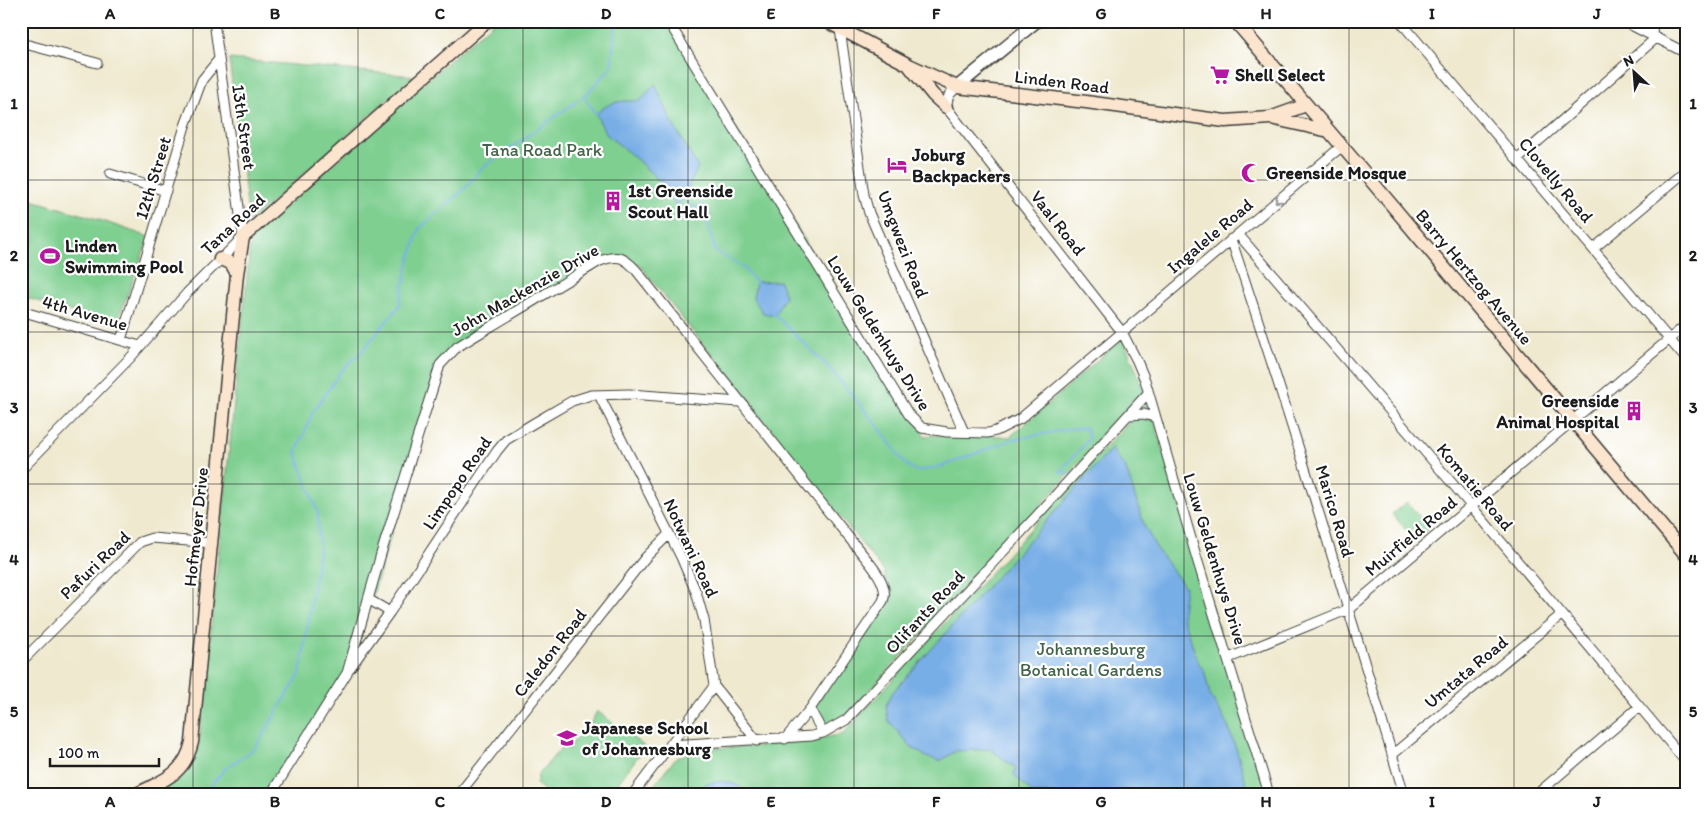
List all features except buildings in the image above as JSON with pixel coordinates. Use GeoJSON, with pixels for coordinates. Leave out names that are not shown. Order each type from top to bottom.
{"type":"FeatureCollection","features":[{"type":"Feature","properties":{"kind":"main road","name":"Tana Road"},"geometry":{"type":"LineString","coordinates":[[243,237],[487,21]]}},
{"type":"Feature","properties":{"kind":"main road","name":"Linden Road"},"geometry":{"type":"LineString","coordinates":[[826,21],[909,65],[957,87],[1225,121],[1270,118],[1306,105]]}},
{"type":"Feature","properties":{"kind":"main road","name":"Barry Hertzog Avenue"},"geometry":{"type":"LineString","coordinates":[[1235,21],[1686,555]]}},
{"type":"Feature","properties":{"kind":"main road"},"geometry":{"type":"LineString","coordinates":[[909,65],[946,108]]}},
{"type":"Feature","properties":{"kind":"main road"},"geometry":{"type":"LineString","coordinates":[[1270,118],[1329,131]]}},
{"type":"Feature","properties":{"kind":"main road","name":"Hofmeyer Drive"},"geometry":{"type":"LineString","coordinates":[[137,794],[175,773],[185,763],[190,751],[237,274],[243,237]]}},
{"type":"Feature","properties":{"kind":"main road"},"geometry":{"type":"LineString","coordinates":[[220,259],[231,263],[237,274]]}},
{"type":"Feature","properties":{"kind":"street","name":"13th Street"},"geometry":{"type":"LineString","coordinates":[[214,21],[243,237]]}},
{"type":"Feature","properties":{"kind":"street","name":"Louw Geldenhuys Drive"},"geometry":{"type":"LineString","coordinates":[[668,21],[912,420],[918,425],[927,430],[996,431],[1013,423],[1122,332],[1137,361],[1148,392],[1269,794]]}},
{"type":"Feature","properties":{"kind":"street"},"geometry":{"type":"LineString","coordinates":[[946,108],[949,95],[957,87],[1036,21]]}},
{"type":"Feature","properties":{"kind":"street","name":"Clovelly Road"},"geometry":{"type":"LineString","coordinates":[[1400,21],[1686,360]]}},
{"type":"Feature","properties":{"kind":"street"},"geometry":{"type":"LineString","coordinates":[[1623,21],[1686,53]]}},
{"type":"Feature","properties":{"kind":"street"},"geometry":{"type":"LineString","coordinates":[[1517,160],[1654,37],[1654,21]]}},
{"type":"Feature","properties":{"kind":"street","name":"Umgwezi Road"},"geometry":{"type":"LineString","coordinates":[[840,29],[864,195],[869,213],[964,432]]}},
{"type":"Feature","properties":{"kind":"street"},"geometry":{"type":"LineString","coordinates":[[21,43],[97,63]]}},
{"type":"Feature","properties":{"kind":"street","name":"12th Street"},"geometry":{"type":"LineString","coordinates":[[121,340],[185,126],[200,84],[218,58]]}},
{"type":"Feature","properties":{"kind":"street","name":"Vaal Road"},"geometry":{"type":"LineString","coordinates":[[946,108],[1122,332]]}},
{"type":"Feature","properties":{"kind":"street","name":"Ingalele Road"},"geometry":{"type":"LineString","coordinates":[[1122,332],[1342,146]]}},
{"type":"Feature","properties":{"kind":"street"},"geometry":{"type":"LineString","coordinates":[[1593,249],[1686,171]]}},
{"type":"Feature","properties":{"kind":"street"},"geometry":{"type":"LineString","coordinates":[[110,174],[166,191]]}},
{"type":"Feature","properties":{"kind":"street","name":"Tana Road"},"geometry":{"type":"LineString","coordinates":[[21,470],[140,346],[187,293],[243,237]]}},
{"type":"Feature","properties":{"kind":"street","name":"Komatie Road"},"geometry":{"type":"LineString","coordinates":[[1234,237],[1471,506],[1686,762]]}},
{"type":"Feature","properties":{"kind":"street","name":"Marico Road"},"geometry":{"type":"LineString","coordinates":[[1234,237],[1404,794]]}},
{"type":"Feature","properties":{"kind":"street","name":"John Mackenzie Drive"},"geometry":{"type":"LineString","coordinates":[[271,794],[347,674],[368,599],[440,365],[462,344],[600,261],[619,257],[636,270],[875,570],[884,589],[883,601],[810,709],[785,739]]}},
{"type":"Feature","properties":{"kind":"street","name":"4th Avenue"},"geometry":{"type":"LineString","coordinates":[[21,311],[140,346]]}},
{"type":"Feature","properties":{"kind":"street","name":"Muirfield Road"},"geometry":{"type":"LineString","coordinates":[[1229,658],[1349,609],[1686,325]]}},
{"type":"Feature","properties":{"kind":"street","name":"Olifants Road"},"geometry":{"type":"LineString","coordinates":[[670,745],[785,739],[823,734],[836,727],[854,713],[1129,415],[1148,392]]}},
{"type":"Feature","properties":{"kind":"street","name":"Limpopo Road"},"geometry":{"type":"LineString","coordinates":[[347,674],[501,445],[511,437],[582,397],[629,394],[740,402]]}},
{"type":"Feature","properties":{"kind":"street","name":"Notwani Road"},"geometry":{"type":"LineString","coordinates":[[599,395],[681,557],[701,606],[714,686],[757,740]]}},
{"type":"Feature","properties":{"kind":"street"},"geometry":{"type":"LineString","coordinates":[[1129,415],[1144,414],[1154,416]]}},
{"type":"Feature","properties":{"kind":"street","name":"Caledon Road"},"geometry":{"type":"LineString","coordinates":[[459,794],[645,558],[669,534]]}},
{"type":"Feature","properties":{"kind":"street","name":"Pafuri Road"},"geometry":{"type":"LineString","coordinates":[[21,662],[140,542],[152,538],[212,542]]}},
{"type":"Feature","properties":{"kind":"street"},"geometry":{"type":"LineString","coordinates":[[368,599],[390,612]]}},
{"type":"Feature","properties":{"kind":"street","name":"Umtata Road"},"geometry":{"type":"LineString","coordinates":[[1392,755],[1561,615]]}},
{"type":"Feature","properties":{"kind":"street"},"geometry":{"type":"LineString","coordinates":[[633,794],[714,686]]}},
{"type":"Feature","properties":{"kind":"street"},"geometry":{"type":"LineString","coordinates":[[1537,794],[1639,707]]}},
{"type":"Feature","properties":{"kind":"street"},"geometry":{"type":"LineString","coordinates":[[810,709],[823,734]]}},
{"type":"Feature","properties":{"kind":"green space","name":"Tana Road Park"},"geometry":{"type":"Polygon","coordinates":[[[495,21],[670,21],[925,436],[966,433],[1010,437],[1123,338],[1145,392],[848,714],[825,728],[815,706],[889,600],[884,572],[639,264],[610,260],[460,347],[440,367],[350,673],[269,794],[152,794],[175,782],[199,745],[251,238],[495,21]]]}},
{"type":"Feature","properties":{"kind":"green space"},"geometry":{"type":"Polygon","coordinates":[[[229,59],[414,76],[249,222],[229,59]]]}},
{"type":"Feature","properties":{"kind":"green space"},"geometry":{"type":"Polygon","coordinates":[[[21,197],[91,217],[149,237],[116,325],[21,296],[21,197]]]}},
{"type":"Feature","properties":{"kind":"green space","name":"Johannesburg Botanical Gardens"},"geometry":{"type":"Polygon","coordinates":[[[1148,401],[1270,794],[647,794],[675,759],[695,749],[760,746],[812,740],[843,734],[1148,401]]]}},
{"type":"Feature","properties":{"kind":"green space"},"geometry":{"type":"Polygon","coordinates":[[[1407,502],[1429,528],[1415,540],[1392,514],[1407,502]]]}},
{"type":"Feature","properties":{"kind":"green space"},"geometry":{"type":"Polygon","coordinates":[[[597,711],[645,747],[610,794],[544,794],[545,791],[535,783],[538,780],[538,775],[562,747],[568,749],[579,734],[585,734],[597,711]]]}},
{"type":"Feature","properties":{"kind":"water"},"geometry":{"type":"Polygon","coordinates":[[[655,84],[674,126],[698,167],[684,197],[676,207],[667,188],[606,134],[596,114],[606,106],[616,102],[640,101],[655,84]]]}},
{"type":"Feature","properties":{"kind":"water"},"geometry":{"type":"Polygon","coordinates":[[[780,281],[785,296],[775,315],[763,313],[753,298],[756,282],[780,281]]]}},
{"type":"Feature","properties":{"kind":"water","name":"Johannesburg Botanical Gardens"},"geometry":{"type":"Polygon","coordinates":[[[1112,448],[1117,458],[1125,466],[1145,527],[1158,551],[1185,587],[1183,619],[1199,664],[1204,670],[1210,695],[1226,722],[1237,751],[1249,794],[1033,794],[1014,775],[1016,768],[990,749],[956,751],[940,761],[926,757],[908,744],[888,720],[886,705],[893,692],[1112,448]]]}},
{"type":"Feature","properties":{"kind":"water"},"geometry":{"type":"Polygon","coordinates":[[[721,781],[732,783],[743,789],[742,794],[698,794],[696,791],[706,784],[721,781]]]}},
{"type":"Feature","properties":{"kind":"waterway"},"geometry":{"type":"LineString","coordinates":[[598,114],[596,114],[584,96],[611,68],[616,21]]}},
{"type":"Feature","properties":{"kind":"waterway"},"geometry":{"type":"LineString","coordinates":[[203,794],[226,768],[255,748],[300,674],[319,551],[318,513],[296,453],[313,412],[341,371],[363,350],[399,306],[407,269],[419,229],[466,187],[481,169],[583,97]]}},
{"type":"Feature","properties":{"kind":"waterway"},"geometry":{"type":"LineString","coordinates":[[683,196],[691,208],[703,205],[715,251],[743,267],[757,284]]}},
{"type":"Feature","properties":{"kind":"waterway"},"geometry":{"type":"LineString","coordinates":[[774,314],[831,370],[881,430],[904,463],[916,471],[943,466],[1011,440],[1069,429],[1086,428],[1089,439],[1060,472],[1071,474]]}},
{"type":"Feature","properties":{"kind":"waterway"},"geometry":{"type":"LineString","coordinates":[[1078,475],[1088,476]]}},
{"type":"Feature","properties":{"kind":"place","name":"Shell Select"},"geometry":{"type":"Point","coordinates":[1220,75]}},
{"type":"Feature","properties":{"kind":"place","name":"Joburg Backpackers"},"geometry":{"type":"Point","coordinates":[897,165]}},
{"type":"Feature","properties":{"kind":"place","name":"Greenside Mosque"},"geometry":{"type":"Point","coordinates":[1251,173]}},
{"type":"Feature","properties":{"kind":"place","name":"1st Greenside Scout Hall"},"geometry":{"type":"Point","coordinates":[613,201]}},
{"type":"Feature","properties":{"kind":"place","name":"Linden Swimming Pool"},"geometry":{"type":"Point","coordinates":[50,256]}},
{"type":"Feature","properties":{"kind":"place","name":"Greenside Animal Hospital"},"geometry":{"type":"Point","coordinates":[1634,411]}},
{"type":"Feature","properties":{"kind":"place","name":"Japanese School of Johannesburg"},"geometry":{"type":"Point","coordinates":[567,738]}}]}
